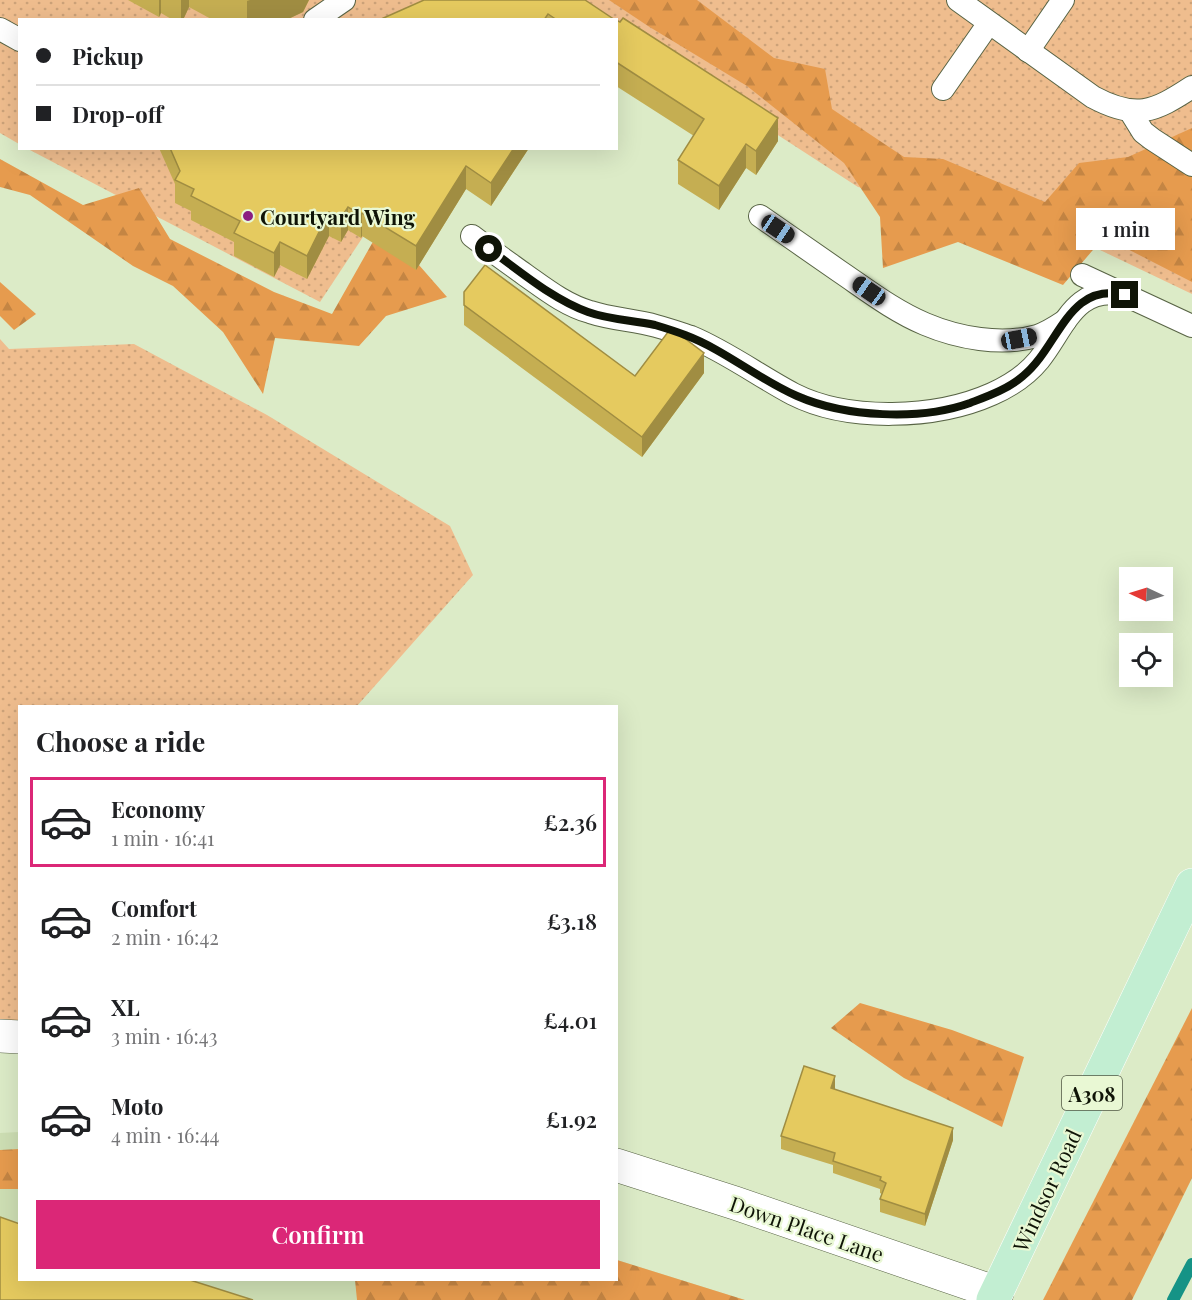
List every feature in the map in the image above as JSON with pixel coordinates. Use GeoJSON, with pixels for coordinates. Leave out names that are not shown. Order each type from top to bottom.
{"type":"FeatureCollection","features":[{"type":"Feature","properties":{"kind":"main road","name":"Windsor Road"},"geometry":{"type":"LineString","coordinates":[[995,1297],[1192,885]]}},
{"type":"Feature","properties":{"kind":"street"},"geometry":{"type":"LineString","coordinates":[[0,1036],[18,1037]]}},
{"type":"Feature","properties":{"kind":"street","name":"Down Place Lane"},"geometry":{"type":"LineString","coordinates":[[618,1166],[735,1203],[995,1297]]}},
{"type":"Feature","properties":{"kind":"lane"},"geometry":{"type":"LineString","coordinates":[[318,18],[344,0]]}},
{"type":"Feature","properties":{"kind":"lane"},"geometry":{"type":"LineString","coordinates":[[958,0],[1093,97],[1117,109],[1144,111],[1169,102],[1192,87]]}},
{"type":"Feature","properties":{"kind":"lane"},"geometry":{"type":"LineString","coordinates":[[1028,51],[1063,0]]}},
{"type":"Feature","properties":{"kind":"lane"},"geometry":{"type":"LineString","coordinates":[[943,89],[989,23]]}},
{"type":"Feature","properties":{"kind":"lane"},"geometry":{"type":"LineString","coordinates":[[0,29],[18,39]]}},
{"type":"Feature","properties":{"kind":"lane"},"geometry":{"type":"LineString","coordinates":[[1130,111],[1143,132],[1192,165]]}},
{"type":"Feature","properties":{"kind":"lane"},"geometry":{"type":"LineString","coordinates":[[760,216],[899,311],[926,324],[960,335],[998,340],[1038,335],[1066,320]]}},
{"type":"Feature","properties":{"kind":"lane"},"geometry":{"type":"LineString","coordinates":[[472,236],[555,295],[587,312],[608,318],[655,325],[684,334],[796,395],[826,407],[858,412],[892,414],[946,409],[968,404],[990,395],[1023,376],[1038,362],[1074,309],[1084,300],[1104,293],[1125,295]]}},
{"type":"Feature","properties":{"kind":"lane"},"geometry":{"type":"LineString","coordinates":[[1082,275],[1192,326]]}},
{"type":"Feature","properties":{"kind":"shaded area"},"geometry":{"type":"Polygon","coordinates":[[[0,0],[518,0],[506,18],[18,18],[18,143],[0,133],[0,0]]]}},
{"type":"Feature","properties":{"kind":"shaded area"},"geometry":{"type":"Polygon","coordinates":[[[568,0],[1192,0],[1192,294],[1077,239],[858,187],[618,32],[618,18],[596,18],[568,0]]]}},
{"type":"Feature","properties":{"kind":"shaded area"},"geometry":{"type":"Polygon","coordinates":[[[30,150],[420,150],[320,302],[30,150]]]}},
{"type":"Feature","properties":{"kind":"shaded area"},"geometry":{"type":"Polygon","coordinates":[[[0,339],[9,349],[134,344],[267,415],[450,526],[473,575],[358,705],[18,705],[18,1021],[0,1019],[0,339]]]}},
{"type":"Feature","properties":{"kind":"shaded area"},"geometry":{"type":"Polygon","coordinates":[[[18,1132],[18,1281],[618,1281],[618,1260],[745,1300],[0,1300],[0,1133],[18,1132]]]}},
{"type":"Feature","properties":{"kind":"green space"},"geometry":{"type":"Polygon","coordinates":[[[609,0],[697,0],[774,58],[825,69],[832,109],[904,157],[943,159],[1045,202],[1079,163],[1128,157],[1192,128],[1192,282],[1104,237],[1063,285],[958,242],[883,268],[880,217],[844,163],[747,86],[609,0]]]}},
{"type":"Feature","properties":{"kind":"green space"},"geometry":{"type":"Polygon","coordinates":[[[0,159],[83,205],[139,188],[170,239],[274,292],[332,314],[383,224],[447,297],[386,316],[359,346],[275,338],[263,394],[223,332],[173,286],[133,266],[30,195],[0,187],[0,159]]]}},
{"type":"Feature","properties":{"kind":"green space"},"geometry":{"type":"Polygon","coordinates":[[[0,282],[36,314],[14,330],[0,316],[0,282]]]}},
{"type":"Feature","properties":{"kind":"green space"},"geometry":{"type":"Polygon","coordinates":[[[860,1003],[952,1030],[1024,1057],[1002,1127],[904,1078],[831,1028],[860,1003]]]}},
{"type":"Feature","properties":{"kind":"green space"},"geometry":{"type":"Polygon","coordinates":[[[1192,1008],[1192,1178],[1132,1300],[1043,1300],[1192,1008]]]}},
{"type":"Feature","properties":{"kind":"green space"},"geometry":{"type":"Polygon","coordinates":[[[18,1149],[18,1189],[0,1189],[0,1150],[18,1149]]]}},
{"type":"Feature","properties":{"kind":"green space"},"geometry":{"type":"Polygon","coordinates":[[[618,1260],[745,1300],[357,1300],[355,1281],[618,1281],[618,1260]]]}},
{"type":"Feature","properties":{"kind":"building"},"geometry":{"type":"Polygon","coordinates":[[[424,0],[585,0],[612,18],[554,18],[548,14],[545,18],[384,18],[424,0]]]}},
{"type":"Feature","properties":{"kind":"building"},"geometry":{"type":"Polygon","coordinates":[[[623,18],[778,118],[756,151],[746,144],[719,186],[678,160],[704,119],[618,63],[618,21],[620,22],[623,18]]]}},
{"type":"Feature","properties":{"kind":"building"},"geometry":{"type":"Polygon","coordinates":[[[171,150],[513,150],[491,183],[466,166],[416,246],[348,207],[341,218],[329,212],[307,256],[280,242],[274,253],[234,233],[240,221],[191,196],[194,189],[175,180],[180,171],[171,150]]]}},
{"type":"Feature","properties":{"kind":"building"},"geometry":{"type":"Polygon","coordinates":[[[485,265],[635,376],[671,328],[704,353],[642,437],[464,305],[464,292],[485,265]]]}},
{"type":"Feature","properties":{"kind":"building"},"geometry":{"type":"Polygon","coordinates":[[[804,1066],[835,1076],[831,1088],[953,1128],[925,1214],[880,1199],[886,1183],[880,1180],[881,1177],[833,1161],[835,1153],[781,1136],[804,1066]]]}},
{"type":"Feature","properties":{"kind":"building"},"geometry":{"type":"Polygon","coordinates":[[[0,1217],[18,1223],[18,1281],[193,1281],[253,1300],[0,1300],[0,1217]]]}},
{"type":"Feature","properties":{"kind":"waterway"},"geometry":{"type":"LineString","coordinates":[[1173,1300],[1192,1264]]}},
{"type":"Feature","properties":{"kind":"place","name":"Courtyard Wing"},"geometry":{"type":"Point","coordinates":[248,216]}},
{"type":"Feature","properties":{"kind":"route"},"geometry":{"type":"LineString","coordinates":[[489,249],[540,286],[587,312],[608,318],[655,325],[684,334],[796,395],[826,407],[858,412],[892,414],[946,409],[968,404],[990,395],[1023,376],[1038,362],[1074,309],[1084,300],[1104,293],[1125,295]]}}]}
